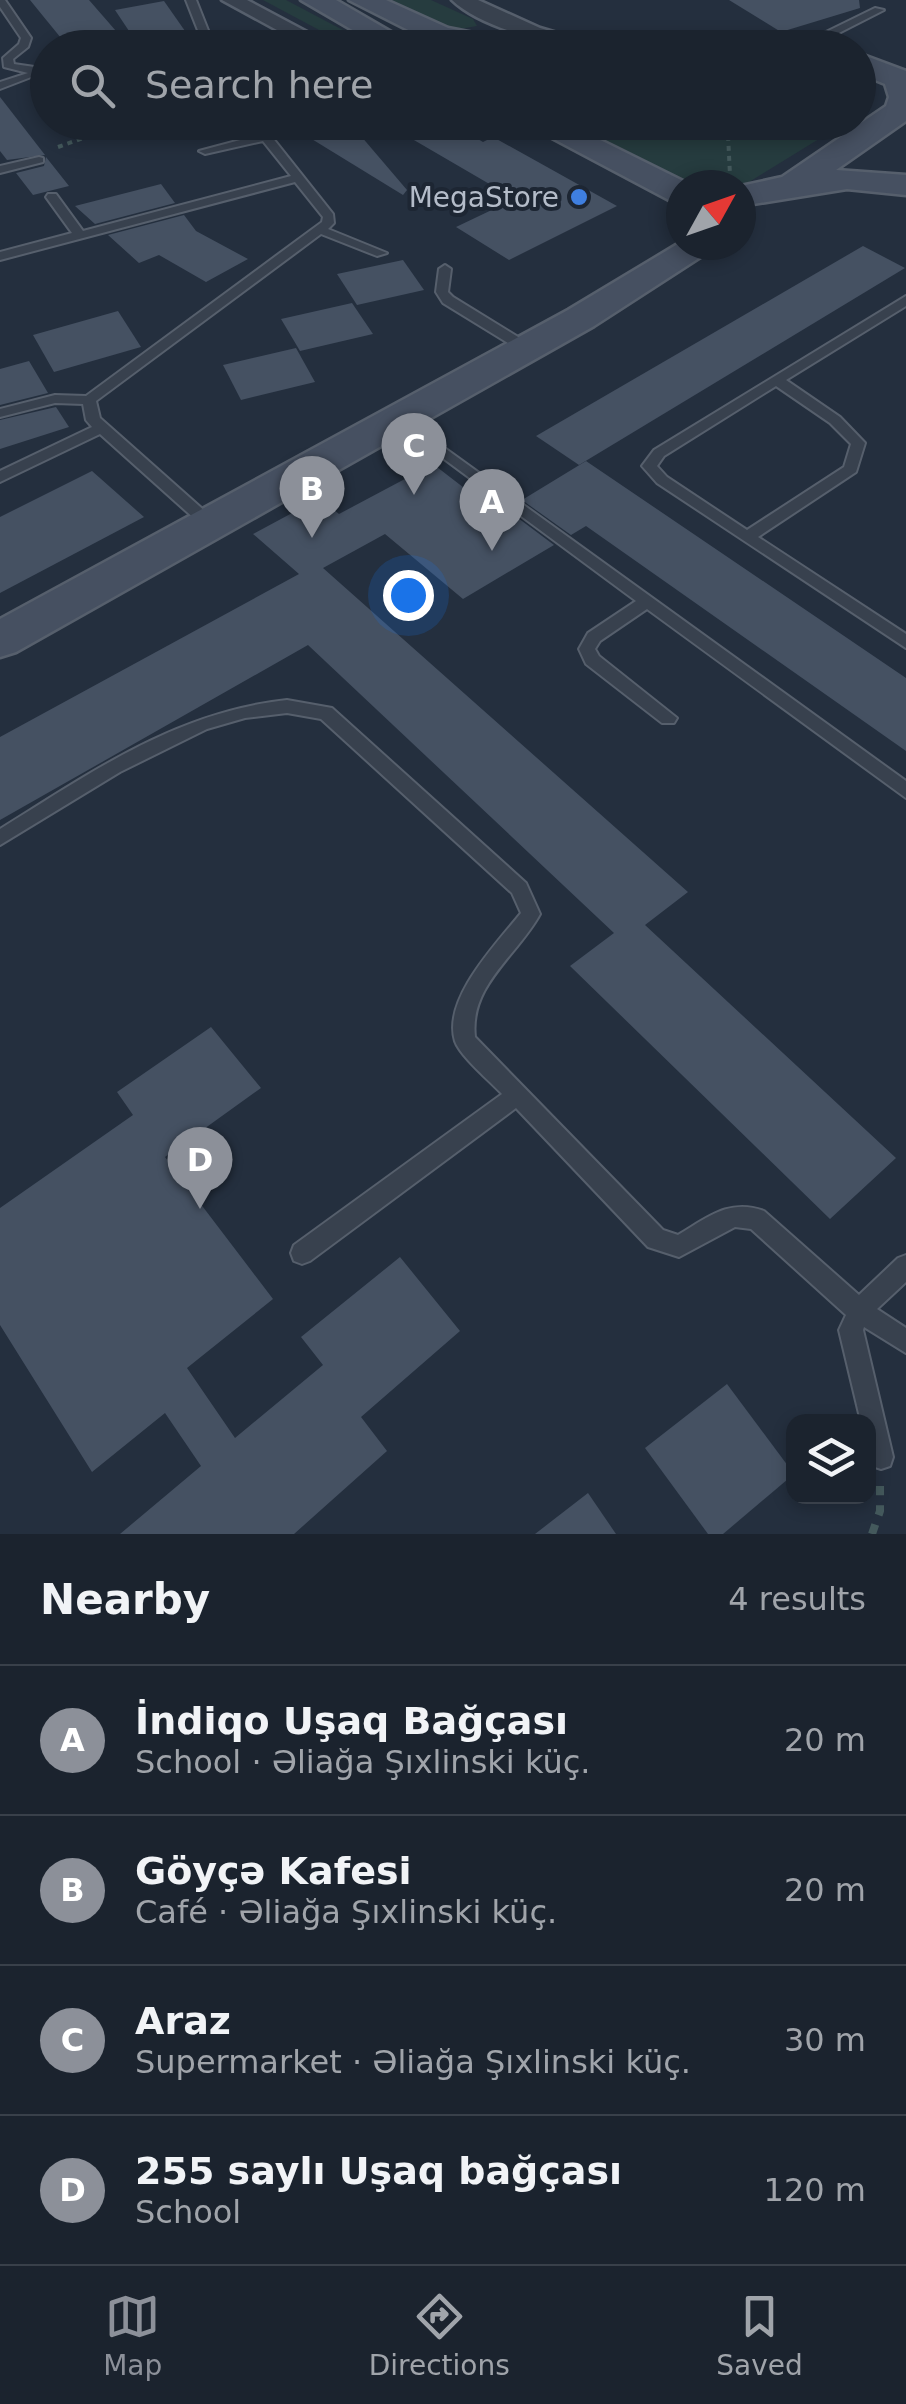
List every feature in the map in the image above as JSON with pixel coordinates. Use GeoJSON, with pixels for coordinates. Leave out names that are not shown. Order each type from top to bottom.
{"type":"FeatureCollection","features":[{"type":"Feature","properties":{"kind":"main road"},"geometry":{"type":"LineString","coordinates":[[315,0],[370,30]]}},
{"type":"Feature","properties":{"kind":"main road"},"geometry":{"type":"LineString","coordinates":[[363,0],[429,30]]}},
{"type":"Feature","properties":{"kind":"main road"},"geometry":{"type":"LineString","coordinates":[[876,55],[906,48]]}},
{"type":"Feature","properties":{"kind":"main road"},"geometry":{"type":"LineString","coordinates":[[876,68],[900,79],[906,97],[880,144],[906,163]]}},
{"type":"Feature","properties":{"kind":"main road"},"geometry":{"type":"LineString","coordinates":[[876,127],[903,108]]}},
{"type":"Feature","properties":{"kind":"main road"},"geometry":{"type":"LineString","coordinates":[[572,140],[666,187]]}},
{"type":"Feature","properties":{"kind":"main road"},"geometry":{"type":"LineString","coordinates":[[756,209],[857,140]]}},
{"type":"Feature","properties":{"kind":"main road"},"geometry":{"type":"LineString","coordinates":[[640,176],[666,193]]}},
{"type":"Feature","properties":{"kind":"main road"},"geometry":{"type":"LineString","coordinates":[[756,193],[847,178],[906,185]]}},
{"type":"Feature","properties":{"kind":"main road"},"geometry":{"type":"LineString","coordinates":[[0,640],[526,348],[674,260]]}},
{"type":"Feature","properties":{"kind":"street"},"geometry":{"type":"LineString","coordinates":[[232,0],[291,30]]}},
{"type":"Feature","properties":{"kind":"street"},"geometry":{"type":"LineString","coordinates":[[462,0],[529,30]]}},
{"type":"Feature","properties":{"kind":"lane"},"geometry":{"type":"LineString","coordinates":[[0,0],[26,38],[6,54],[9,66],[30,70]]}},
{"type":"Feature","properties":{"kind":"lane"},"geometry":{"type":"LineString","coordinates":[[191,0],[203,30]]}},
{"type":"Feature","properties":{"kind":"lane"},"geometry":{"type":"LineString","coordinates":[[838,30],[879,10]]}},
{"type":"Feature","properties":{"kind":"lane"},"geometry":{"type":"LineString","coordinates":[[0,86],[30,76]]}},
{"type":"Feature","properties":{"kind":"lane"},"geometry":{"type":"LineString","coordinates":[[204,151],[253,140]]}},
{"type":"Feature","properties":{"kind":"lane"},"geometry":{"type":"LineString","coordinates":[[0,412],[55,399],[90,400],[321,230],[329,217],[268,140]]}},
{"type":"Feature","properties":{"kind":"lane"},"geometry":{"type":"LineString","coordinates":[[0,170],[39,160]]}},
{"type":"Feature","properties":{"kind":"lane"},"geometry":{"type":"LineString","coordinates":[[0,256],[297,178]]}},
{"type":"Feature","properties":{"kind":"lane"},"geometry":{"type":"LineString","coordinates":[[52,196],[80,235]]}},
{"type":"Feature","properties":{"kind":"lane"},"geometry":{"type":"LineString","coordinates":[[321,230],[381,254]]}},
{"type":"Feature","properties":{"kind":"lane"},"geometry":{"type":"LineString","coordinates":[[445,269],[442,292],[448,300],[526,348]]}},
{"type":"Feature","properties":{"kind":"lane"},"geometry":{"type":"LineString","coordinates":[[905,301],[659,453],[649,466],[662,480],[906,642]]}},
{"type":"Feature","properties":{"kind":"lane"},"geometry":{"type":"LineString","coordinates":[[746,537],[852,469],[858,443],[835,420],[776,380]]}},
{"type":"Feature","properties":{"kind":"lane"},"geometry":{"type":"LineString","coordinates":[[90,400],[93,420],[211,525]]}},
{"type":"Feature","properties":{"kind":"lane"},"geometry":{"type":"LineString","coordinates":[[399,419],[906,791]]}},
{"type":"Feature","properties":{"kind":"lane"},"geometry":{"type":"LineString","coordinates":[[0,477],[102,428]]}},
{"type":"Feature","properties":{"kind":"lane"},"geometry":{"type":"LineString","coordinates":[[647,601],[594,637],[587,649],[592,660],[668,718]]}},
{"type":"Feature","properties":{"kind":"lane"},"geometry":{"type":"LineString","coordinates":[[0,838],[210,718],[304,705],[326,713],[519,888],[531,914],[472,994],[459,1022],[464,1041],[656,1239],[679,1246],[733,1216],[756,1218],[859,1311],[906,1340]]}},
{"type":"Feature","properties":{"kind":"lane"},"geometry":{"type":"LineString","coordinates":[[302,1252],[517,1095]]}},
{"type":"Feature","properties":{"kind":"lane"},"geometry":{"type":"LineString","coordinates":[[881,1457],[851,1330],[859,1311],[906,1266]]}},
{"type":"Feature","properties":{"kind":"path"},"geometry":{"type":"LineString","coordinates":[[39,160],[74,140]]}},
{"type":"Feature","properties":{"kind":"path"},"geometry":{"type":"LineString","coordinates":[[728,140],[730,170]]}},
{"type":"Feature","properties":{"kind":"path"},"geometry":{"type":"LineString","coordinates":[[872,1534],[880,1511],[881,1457]]}},
{"type":"Feature","properties":{"kind":"green space"},"geometry":{"type":"Polygon","coordinates":[[[263,0],[286,0],[343,30],[319,30],[263,0]]]}},
{"type":"Feature","properties":{"kind":"green space"},"geometry":{"type":"Polygon","coordinates":[[[392,0],[431,0],[473,19],[477,26],[454,30],[392,0]]]}},
{"type":"Feature","properties":{"kind":"green space"},"geometry":{"type":"Polygon","coordinates":[[[604,140],[817,140],[756,178],[756,170],[666,171],[604,140]]]}},
{"type":"Feature","properties":{"kind":"building"},"geometry":{"type":"Polygon","coordinates":[[[30,0],[89,0],[115,30],[54,30],[30,0]]]}},
{"type":"Feature","properties":{"kind":"building"},"geometry":{"type":"Polygon","coordinates":[[[729,0],[859,0],[860,8],[778,30],[729,0]]]}},
{"type":"Feature","properties":{"kind":"building"},"geometry":{"type":"Polygon","coordinates":[[[164,1],[184,30],[128,30],[115,10],[164,1]]]}},
{"type":"Feature","properties":{"kind":"building"},"geometry":{"type":"Polygon","coordinates":[[[0,97],[45,155],[7,160],[0,151],[0,97]]]}},
{"type":"Feature","properties":{"kind":"building"},"geometry":{"type":"Polygon","coordinates":[[[313,140],[364,140],[407,190],[403,195],[313,140]]]}},
{"type":"Feature","properties":{"kind":"building"},"geometry":{"type":"Polygon","coordinates":[[[414,140],[498,140],[617,206],[509,260],[456,227],[515,199],[414,140]]]}},
{"type":"Feature","properties":{"kind":"building"},"geometry":{"type":"Polygon","coordinates":[[[46,157],[69,186],[33,195],[16,173],[44,166],[46,157]]]}},
{"type":"Feature","properties":{"kind":"building"},"geometry":{"type":"Polygon","coordinates":[[[161,184],[175,203],[95,224],[75,206],[161,184]]]}},
{"type":"Feature","properties":{"kind":"building"},"geometry":{"type":"Polygon","coordinates":[[[184,215],[196,231],[248,259],[206,282],[159,255],[139,263],[108,235],[184,215]]]}},
{"type":"Feature","properties":{"kind":"building"},"geometry":{"type":"Polygon","coordinates":[[[863,246],[905,268],[579,465],[536,436],[863,246]]]}},
{"type":"Feature","properties":{"kind":"building"},"geometry":{"type":"Polygon","coordinates":[[[403,260],[424,290],[357,305],[337,274],[403,260]]]}},
{"type":"Feature","properties":{"kind":"building"},"geometry":{"type":"Polygon","coordinates":[[[352,303],[373,334],[300,351],[281,319],[352,303]]]}},
{"type":"Feature","properties":{"kind":"building"},"geometry":{"type":"Polygon","coordinates":[[[118,311],[141,347],[54,372],[33,335],[118,311]]]}},
{"type":"Feature","properties":{"kind":"building"},"geometry":{"type":"Polygon","coordinates":[[[296,348],[315,382],[241,400],[223,365],[296,348]]]}},
{"type":"Feature","properties":{"kind":"building"},"geometry":{"type":"Polygon","coordinates":[[[29,361],[48,393],[0,405],[0,369],[29,361]]]}},
{"type":"Feature","properties":{"kind":"building"},"geometry":{"type":"Polygon","coordinates":[[[56,407],[69,427],[0,449],[0,420],[56,407]]]}},
{"type":"Feature","properties":{"kind":"building"},"geometry":{"type":"Polygon","coordinates":[[[586,461],[906,678],[906,751],[586,526],[571,535],[522,500],[586,461]]]}},
{"type":"Feature","properties":{"kind":"building"},"geometry":{"type":"Polygon","coordinates":[[[433,464],[498,514],[506,509],[554,545],[463,599],[385,534],[323,568],[688,892],[645,925],[896,1158],[830,1219],[570,966],[614,933],[308,645],[0,820],[0,737],[299,574],[253,534],[320,498],[339,514],[433,464]]]}},
{"type":"Feature","properties":{"kind":"building"},"geometry":{"type":"Polygon","coordinates":[[[92,471],[144,517],[0,593],[0,517],[92,471]]]}},
{"type":"Feature","properties":{"kind":"building"},"geometry":{"type":"Polygon","coordinates":[[[211,1027],[261,1088],[165,1157],[273,1299],[187,1368],[235,1438],[323,1365],[301,1337],[400,1257],[460,1331],[361,1417],[387,1451],[294,1534],[120,1534],[201,1466],[165,1413],[92,1472],[0,1325],[0,1208],[133,1115],[117,1092],[211,1027]]]}},
{"type":"Feature","properties":{"kind":"building"},"geometry":{"type":"Polygon","coordinates":[[[727,1384],[786,1463],[786,1481],[723,1534],[708,1534],[645,1448],[727,1384]]]}},
{"type":"Feature","properties":{"kind":"building"},"geometry":{"type":"Polygon","coordinates":[[[588,1493],[616,1534],[535,1534],[588,1493]]]}},
{"type":"Feature","properties":{"kind":"place","name":"MegaStore"},"geometry":{"type":"Point","coordinates":[579,197]}},
{"type":"Feature","properties":{"kind":"place","name":"Araz"},"geometry":{"type":"Point","coordinates":[414,495]}},
{"type":"Feature","properties":{"kind":"place","name":"Göyçə Kafesi"},"geometry":{"type":"Point","coordinates":[312,538]}},
{"type":"Feature","properties":{"kind":"place","name":"İndiqo Uşaq Bağçası"},"geometry":{"type":"Point","coordinates":[492,551]}},
{"type":"Feature","properties":{"kind":"place","name":"255 saylı Uşaq bağçası"},"geometry":{"type":"Point","coordinates":[200,1209]}}]}
